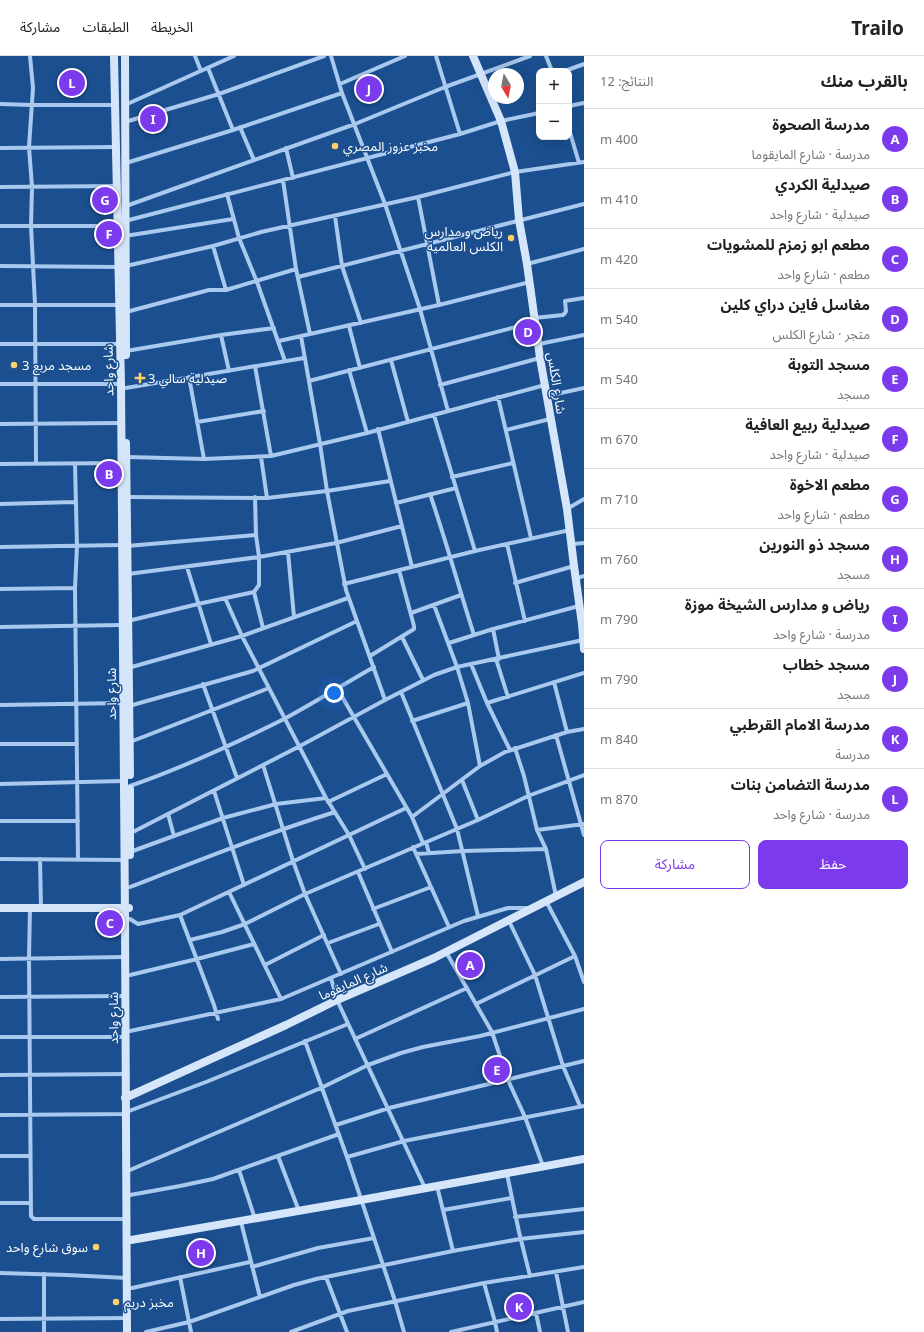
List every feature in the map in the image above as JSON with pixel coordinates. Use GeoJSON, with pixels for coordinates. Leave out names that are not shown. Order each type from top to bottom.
{"type":"FeatureCollection","features":[{"type":"Feature","properties":{"kind":"street"},"geometry":{"type":"LineString","coordinates":[[30,56],[33,88],[29,147],[32,187],[31,226],[35,304],[36,463]]}},
{"type":"Feature","properties":{"kind":"street","name":"شارع واحد"},"geometry":{"type":"LineString","coordinates":[[114,56],[117,226],[126,312],[126,351],[121,423],[124,432]]}},
{"type":"Feature","properties":{"kind":"street","name":"شارع واحد"},"geometry":{"type":"LineString","coordinates":[[125,56],[125,236],[120,305],[120,344],[124,432],[127,783],[127,835],[124,860],[130,975],[125,1074],[128,1097]]}},
{"type":"Feature","properties":{"kind":"street"},"geometry":{"type":"LineString","coordinates":[[195,56],[201,71]]}},
{"type":"Feature","properties":{"kind":"street"},"geometry":{"type":"LineString","coordinates":[[125,105],[234,56]]}},
{"type":"Feature","properties":{"kind":"street"},"geometry":{"type":"LineString","coordinates":[[125,122],[219,94],[324,56]]}},
{"type":"Feature","properties":{"kind":"street"},"geometry":{"type":"LineString","coordinates":[[331,56],[342,93],[385,204],[420,309],[448,411]]}},
{"type":"Feature","properties":{"kind":"street"},"geometry":{"type":"LineString","coordinates":[[340,84],[405,56]]}},
{"type":"Feature","properties":{"kind":"street"},"geometry":{"type":"LineString","coordinates":[[436,56],[444,88],[460,134]]}},
{"type":"Feature","properties":{"kind":"street","name":"شارع الكلس"},"geometry":{"type":"LineString","coordinates":[[473,56],[501,121],[515,172],[519,220],[530,282],[540,358],[567,509],[575,579],[583,623],[584,649]]}},
{"type":"Feature","properties":{"kind":"street"},"geometry":{"type":"LineString","coordinates":[[125,207],[354,124],[530,56]]}},
{"type":"Feature","properties":{"kind":"street"},"geometry":{"type":"LineString","coordinates":[[546,56],[551,68]]}},
{"type":"Feature","properties":{"kind":"street"},"geometry":{"type":"LineString","coordinates":[[572,68],[584,64]]}},
{"type":"Feature","properties":{"kind":"street"},"geometry":{"type":"LineString","coordinates":[[208,68],[233,130]]}},
{"type":"Feature","properties":{"kind":"street"},"geometry":{"type":"LineString","coordinates":[[125,163],[233,130],[342,93]]}},
{"type":"Feature","properties":{"kind":"street"},"geometry":{"type":"LineString","coordinates":[[572,105],[584,103]]}},
{"type":"Feature","properties":{"kind":"street"},"geometry":{"type":"LineString","coordinates":[[0,104],[115,105]]}},
{"type":"Feature","properties":{"kind":"street"},"geometry":{"type":"LineString","coordinates":[[125,221],[460,134],[501,121],[536,114]]}},
{"type":"Feature","properties":{"kind":"street"},"geometry":{"type":"LineString","coordinates":[[240,127],[254,160]]}},
{"type":"Feature","properties":{"kind":"street"},"geometry":{"type":"LineString","coordinates":[[0,266],[122,266],[213,246],[291,225],[418,197],[515,172],[582,163],[572,137]]}},
{"type":"Feature","properties":{"kind":"street"},"geometry":{"type":"LineString","coordinates":[[0,148],[116,147]]}},
{"type":"Feature","properties":{"kind":"street"},"geometry":{"type":"LineString","coordinates":[[286,148],[293,178]]}},
{"type":"Feature","properties":{"kind":"street"},"geometry":{"type":"LineString","coordinates":[[283,180],[291,225],[296,269],[310,334]]}},
{"type":"Feature","properties":{"kind":"street"},"geometry":{"type":"LineString","coordinates":[[0,187],[116,186]]}},
{"type":"Feature","properties":{"kind":"street"},"geometry":{"type":"LineString","coordinates":[[227,194],[239,238],[279,340],[285,361]]}},
{"type":"Feature","properties":{"kind":"street"},"geometry":{"type":"LineString","coordinates":[[418,197],[439,305]]}},
{"type":"Feature","properties":{"kind":"street"},"geometry":{"type":"LineString","coordinates":[[298,277],[584,204]]}},
{"type":"Feature","properties":{"kind":"street"},"geometry":{"type":"LineString","coordinates":[[335,216],[342,266],[361,323]]}},
{"type":"Feature","properties":{"kind":"street"},"geometry":{"type":"LineString","coordinates":[[125,236],[233,219]]}},
{"type":"Feature","properties":{"kind":"street"},"geometry":{"type":"LineString","coordinates":[[0,226],[117,226]]}},
{"type":"Feature","properties":{"kind":"street"},"geometry":{"type":"LineString","coordinates":[[213,246],[226,290]]}},
{"type":"Feature","properties":{"kind":"street"},"geometry":{"type":"LineString","coordinates":[[527,264],[584,248]]}},
{"type":"Feature","properties":{"kind":"street"},"geometry":{"type":"LineString","coordinates":[[126,312],[209,290],[226,290],[257,282],[296,269]]}},
{"type":"Feature","properties":{"kind":"street"},"geometry":{"type":"LineString","coordinates":[[279,340],[349,326],[530,282]]}},
{"type":"Feature","properties":{"kind":"street"},"geometry":{"type":"LineString","coordinates":[[309,381],[535,320],[563,315],[566,311],[566,301],[584,298]]}},
{"type":"Feature","properties":{"kind":"street"},"geometry":{"type":"LineString","coordinates":[[0,305],[120,305]]}},
{"type":"Feature","properties":{"kind":"street"},"geometry":{"type":"LineString","coordinates":[[349,326],[360,368]]}},
{"type":"Feature","properties":{"kind":"street"},"geometry":{"type":"LineString","coordinates":[[126,351],[221,335],[274,328]]}},
{"type":"Feature","properties":{"kind":"street"},"geometry":{"type":"LineString","coordinates":[[221,335],[229,371]]}},
{"type":"Feature","properties":{"kind":"street"},"geometry":{"type":"LineString","coordinates":[[539,344],[584,335]]}},
{"type":"Feature","properties":{"kind":"street"},"geometry":{"type":"LineString","coordinates":[[301,336],[344,584],[385,700]]}},
{"type":"Feature","properties":{"kind":"street"},"geometry":{"type":"LineString","coordinates":[[0,344],[120,344]]}},
{"type":"Feature","properties":{"kind":"street"},"geometry":{"type":"LineString","coordinates":[[0,384],[123,386],[229,371],[304,358]]}},
{"type":"Feature","properties":{"kind":"street"},"geometry":{"type":"LineString","coordinates":[[440,385],[540,358]]}},
{"type":"Feature","properties":{"kind":"street"},"geometry":{"type":"LineString","coordinates":[[391,360],[408,422]]}},
{"type":"Feature","properties":{"kind":"street"},"geometry":{"type":"LineString","coordinates":[[256,366],[271,456]]}},
{"type":"Feature","properties":{"kind":"street"},"geometry":{"type":"LineString","coordinates":[[349,370],[367,433]]}},
{"type":"Feature","properties":{"kind":"street"},"geometry":{"type":"LineString","coordinates":[[189,377],[204,459]]}},
{"type":"Feature","properties":{"kind":"street"},"geometry":{"type":"LineString","coordinates":[[0,464],[75,464],[124,460],[271,456],[367,433],[545,385]]}},
{"type":"Feature","properties":{"kind":"street"},"geometry":{"type":"LineString","coordinates":[[547,396],[584,388]]}},
{"type":"Feature","properties":{"kind":"street"},"geometry":{"type":"LineString","coordinates":[[498,397],[531,538]]}},
{"type":"Feature","properties":{"kind":"street"},"geometry":{"type":"LineString","coordinates":[[197,422],[264,411]]}},
{"type":"Feature","properties":{"kind":"street"},"geometry":{"type":"LineString","coordinates":[[434,415],[476,551]]}},
{"type":"Feature","properties":{"kind":"street"},"geometry":{"type":"LineString","coordinates":[[506,430],[550,419]]}},
{"type":"Feature","properties":{"kind":"street"},"geometry":{"type":"LineString","coordinates":[[0,424],[121,423]]}},
{"type":"Feature","properties":{"kind":"street"},"geometry":{"type":"LineString","coordinates":[[378,429],[412,567]]}},
{"type":"Feature","properties":{"kind":"street"},"geometry":{"type":"LineString","coordinates":[[261,457],[267,498]]}},
{"type":"Feature","properties":{"kind":"street","name":"شارع واحد"},"geometry":{"type":"LineString","coordinates":[[124,460],[127,497],[124,545],[128,574],[125,628],[128,668],[126,705],[129,742],[127,783]]}},
{"type":"Feature","properties":{"kind":"street"},"geometry":{"type":"LineString","coordinates":[[452,477],[513,463]]}},
{"type":"Feature","properties":{"kind":"street"},"geometry":{"type":"LineString","coordinates":[[75,464],[77,546],[75,626],[78,744],[78,859]]}},
{"type":"Feature","properties":{"kind":"street"},"geometry":{"type":"LineString","coordinates":[[127,497],[267,498],[327,492],[390,482]]}},
{"type":"Feature","properties":{"kind":"street"},"geometry":{"type":"LineString","coordinates":[[396,502],[456,488]]}},
{"type":"Feature","properties":{"kind":"street"},"geometry":{"type":"LineString","coordinates":[[430,494],[452,557],[461,595],[474,635]]}},
{"type":"Feature","properties":{"kind":"street"},"geometry":{"type":"LineString","coordinates":[[0,627],[75,626],[125,628],[198,604],[254,592],[257,590],[259,585],[259,557],[256,535],[255,497]]}},
{"type":"Feature","properties":{"kind":"street"},"geometry":{"type":"LineString","coordinates":[[567,509],[584,499]]}},
{"type":"Feature","properties":{"kind":"street"},"geometry":{"type":"LineString","coordinates":[[0,504],[76,502]]}},
{"type":"Feature","properties":{"kind":"street"},"geometry":{"type":"LineString","coordinates":[[128,574],[288,552],[336,543],[402,526]]}},
{"type":"Feature","properties":{"kind":"street"},"geometry":{"type":"LineString","coordinates":[[344,584],[476,551],[570,530]]}},
{"type":"Feature","properties":{"kind":"street"},"geometry":{"type":"LineString","coordinates":[[0,547],[124,545],[256,535]]}},
{"type":"Feature","properties":{"kind":"street"},"geometry":{"type":"LineString","coordinates":[[571,544],[584,543]]}},
{"type":"Feature","properties":{"kind":"street"},"geometry":{"type":"LineString","coordinates":[[506,544],[525,621]]}},
{"type":"Feature","properties":{"kind":"street"},"geometry":{"type":"LineString","coordinates":[[288,552],[294,617]]}},
{"type":"Feature","properties":{"kind":"street"},"geometry":{"type":"LineString","coordinates":[[515,583],[574,566]]}},
{"type":"Feature","properties":{"kind":"street"},"geometry":{"type":"LineString","coordinates":[[187,567],[211,644]]}},
{"type":"Feature","properties":{"kind":"street"},"geometry":{"type":"LineString","coordinates":[[370,656],[414,629],[399,570]]}},
{"type":"Feature","properties":{"kind":"street"},"geometry":{"type":"LineString","coordinates":[[575,579],[584,576]]}},
{"type":"Feature","properties":{"kind":"street"},"geometry":{"type":"LineString","coordinates":[[0,589],[75,588]]}},
{"type":"Feature","properties":{"kind":"street"},"geometry":{"type":"LineString","coordinates":[[254,592],[263,628]]}},
{"type":"Feature","properties":{"kind":"street"},"geometry":{"type":"LineString","coordinates":[[411,613],[461,595]]}},
{"type":"Feature","properties":{"kind":"street"},"geometry":{"type":"LineString","coordinates":[[225,598],[258,668],[327,800],[349,835],[365,869]]}},
{"type":"Feature","properties":{"kind":"street"},"geometry":{"type":"LineString","coordinates":[[128,668],[242,636],[348,598]]}},
{"type":"Feature","properties":{"kind":"street"},"geometry":{"type":"LineString","coordinates":[[434,605],[457,666],[468,703],[480,766]]}},
{"type":"Feature","properties":{"kind":"street"},"geometry":{"type":"LineString","coordinates":[[449,643],[493,629],[579,606]]}},
{"type":"Feature","properties":{"kind":"street"},"geometry":{"type":"LineString","coordinates":[[0,705],[126,705],[258,668],[357,621]]}},
{"type":"Feature","properties":{"kind":"street"},"geometry":{"type":"LineString","coordinates":[[493,629],[498,659],[508,697]]}},
{"type":"Feature","properties":{"kind":"street"},"geometry":{"type":"LineString","coordinates":[[402,637],[423,680]]}},
{"type":"Feature","properties":{"kind":"street"},"geometry":{"type":"LineString","coordinates":[[127,835],[300,746],[423,680],[457,666],[498,659],[584,638]]}},
{"type":"Feature","properties":{"kind":"street"},"geometry":{"type":"LineString","coordinates":[[471,664],[486,703],[512,749],[524,776],[537,830],[546,849],[556,896]]}},
{"type":"Feature","properties":{"kind":"street"},"geometry":{"type":"LineString","coordinates":[[0,784],[77,782],[127,783],[151,779],[226,746],[284,718],[374,667]]}},
{"type":"Feature","properties":{"kind":"street"},"geometry":{"type":"LineString","coordinates":[[486,703],[584,673]]}},
{"type":"Feature","properties":{"kind":"street"},"geometry":{"type":"LineString","coordinates":[[554,682],[567,732]]}},
{"type":"Feature","properties":{"kind":"street"},"geometry":{"type":"LineString","coordinates":[[204,684],[237,778]]}},
{"type":"Feature","properties":{"kind":"street"},"geometry":{"type":"LineString","coordinates":[[129,742],[269,688]]}},
{"type":"Feature","properties":{"kind":"street"},"geometry":{"type":"LineString","coordinates":[[337,688],[412,817],[429,853]]}},
{"type":"Feature","properties":{"kind":"street"},"geometry":{"type":"LineString","coordinates":[[401,692],[457,829],[478,916]]}},
{"type":"Feature","properties":{"kind":"street"},"geometry":{"type":"LineString","coordinates":[[412,721],[468,703]]}},
{"type":"Feature","properties":{"kind":"street"},"geometry":{"type":"LineString","coordinates":[[412,817],[480,766],[512,749],[567,732],[584,729]]}},
{"type":"Feature","properties":{"kind":"street"},"geometry":{"type":"LineString","coordinates":[[556,736],[584,835]]}},
{"type":"Feature","properties":{"kind":"street"},"geometry":{"type":"LineString","coordinates":[[0,744],[78,744]]}},
{"type":"Feature","properties":{"kind":"street"},"geometry":{"type":"LineString","coordinates":[[263,765],[305,894],[341,974]]}},
{"type":"Feature","properties":{"kind":"street"},"geometry":{"type":"LineString","coordinates":[[130,852],[223,818],[276,804],[327,800],[387,774]]}},
{"type":"Feature","properties":{"kind":"street"},"geometry":{"type":"LineString","coordinates":[[190,940],[222,932],[245,924],[305,894],[478,820],[528,796],[584,775]]}},
{"type":"Feature","properties":{"kind":"street"},"geometry":{"type":"LineString","coordinates":[[462,780],[478,820]]}},
{"type":"Feature","properties":{"kind":"street"},"geometry":{"type":"LineString","coordinates":[[214,791],[244,885]]}},
{"type":"Feature","properties":{"kind":"street"},"geometry":{"type":"LineString","coordinates":[[128,919],[138,924],[180,915],[406,808]]}},
{"type":"Feature","properties":{"kind":"street"},"geometry":{"type":"LineString","coordinates":[[130,887],[283,828],[334,812]]}},
{"type":"Feature","properties":{"kind":"street"},"geometry":{"type":"LineString","coordinates":[[168,814],[174,836]]}},
{"type":"Feature","properties":{"kind":"street"},"geometry":{"type":"LineString","coordinates":[[0,821],[78,821]]}},
{"type":"Feature","properties":{"kind":"street"},"geometry":{"type":"LineString","coordinates":[[537,830],[582,824]]}},
{"type":"Feature","properties":{"kind":"street","name":"شارع واحد"},"geometry":{"type":"LineString","coordinates":[[127,835],[130,852],[130,887],[127,908]]}},
{"type":"Feature","properties":{"kind":"street"},"geometry":{"type":"LineString","coordinates":[[413,848],[449,927]]}},
{"type":"Feature","properties":{"kind":"street"},"geometry":{"type":"LineString","coordinates":[[416,854],[546,849]]}},
{"type":"Feature","properties":{"kind":"street"},"geometry":{"type":"LineString","coordinates":[[0,859],[124,860]]}},
{"type":"Feature","properties":{"kind":"street"},"geometry":{"type":"LineString","coordinates":[[40,859],[41,908]]}},
{"type":"Feature","properties":{"kind":"street"},"geometry":{"type":"LineString","coordinates":[[358,872],[392,952]]}},
{"type":"Feature","properties":{"kind":"street","name":"شارع المايقوما"},"geometry":{"type":"LineString","coordinates":[[128,1097],[286,1025],[337,1000],[446,952],[508,919],[584,882]]}},
{"type":"Feature","properties":{"kind":"street"},"geometry":{"type":"LineString","coordinates":[[373,909],[430,887]]}},
{"type":"Feature","properties":{"kind":"street"},"geometry":{"type":"LineString","coordinates":[[229,892],[281,999]]}},
{"type":"Feature","properties":{"kind":"street"},"geometry":{"type":"LineString","coordinates":[[546,901],[575,956],[584,982]]}},
{"type":"Feature","properties":{"kind":"street"},"geometry":{"type":"LineString","coordinates":[[0,908],[127,908]]}},
{"type":"Feature","properties":{"kind":"street"},"geometry":{"type":"LineString","coordinates":[[30,908],[29,1037],[31,1216],[34,1218],[126,1219]]}},
{"type":"Feature","properties":{"kind":"street"},"geometry":{"type":"LineString","coordinates":[[0,1037],[127,1034],[216,1012],[281,999],[478,916],[508,908],[533,908]]}},
{"type":"Feature","properties":{"kind":"street"},"geometry":{"type":"LineString","coordinates":[[180,915],[218,1019]]}},
{"type":"Feature","properties":{"kind":"street","name":"شارع واحد"},"geometry":{"type":"LineString","coordinates":[[128,919],[125,957],[128,1097],[126,1219],[132,1288],[132,1332]]}},
{"type":"Feature","properties":{"kind":"street"},"geometry":{"type":"LineString","coordinates":[[347,1156],[404,1141],[582,1106],[563,1066],[535,975],[508,919]]}},
{"type":"Feature","properties":{"kind":"street"},"geometry":{"type":"LineString","coordinates":[[328,944],[379,924]]}},
{"type":"Feature","properties":{"kind":"street"},"geometry":{"type":"LineString","coordinates":[[265,965],[324,935]]}},
{"type":"Feature","properties":{"kind":"street"},"geometry":{"type":"LineString","coordinates":[[130,975],[254,944]]}},
{"type":"Feature","properties":{"kind":"street"},"geometry":{"type":"LineString","coordinates":[[446,952],[492,1032],[508,1080],[525,1117],[542,1166]]}},
{"type":"Feature","properties":{"kind":"street"},"geometry":{"type":"LineString","coordinates":[[476,1004],[575,956]]}},
{"type":"Feature","properties":{"kind":"street"},"geometry":{"type":"LineString","coordinates":[[0,959],[125,957]]}},
{"type":"Feature","properties":{"kind":"street"},"geometry":{"type":"LineString","coordinates":[[330,978],[337,1000],[426,1188]]}},
{"type":"Feature","properties":{"kind":"street"},"geometry":{"type":"LineString","coordinates":[[356,1039],[467,988]]}},
{"type":"Feature","properties":{"kind":"street"},"geometry":{"type":"LineString","coordinates":[[0,997],[125,996]]}},
{"type":"Feature","properties":{"kind":"street"},"geometry":{"type":"LineString","coordinates":[[130,1170],[323,1087],[368,1065],[423,1047],[462,1040],[584,1009]]}},
{"type":"Feature","properties":{"kind":"street"},"geometry":{"type":"LineString","coordinates":[[0,1115],[128,1113],[348,1024]]}},
{"type":"Feature","properties":{"kind":"street"},"geometry":{"type":"LineString","coordinates":[[305,1041],[323,1087],[362,1200],[404,1332]]}},
{"type":"Feature","properties":{"kind":"street"},"geometry":{"type":"LineString","coordinates":[[336,1125],[389,1108],[584,1062]]}},
{"type":"Feature","properties":{"kind":"street"},"geometry":{"type":"LineString","coordinates":[[0,1075],[125,1074]]}},
{"type":"Feature","properties":{"kind":"street","name":"شارع واحد"},"geometry":{"type":"LineString","coordinates":[[127,1332],[130,1195],[128,1113]]}},
{"type":"Feature","properties":{"kind":"street"},"geometry":{"type":"LineString","coordinates":[[130,1195],[198,1183],[339,1134]]}},
{"type":"Feature","properties":{"kind":"street"},"geometry":{"type":"LineString","coordinates":[[0,1156],[30,1156]]}},
{"type":"Feature","properties":{"kind":"street"},"geometry":{"type":"LineString","coordinates":[[278,1156],[299,1211]]}},
{"type":"Feature","properties":{"kind":"street"},"geometry":{"type":"LineString","coordinates":[[128,1240],[241,1222],[507,1174],[584,1158]]}},
{"type":"Feature","properties":{"kind":"street"},"geometry":{"type":"LineString","coordinates":[[239,1170],[255,1219]]}},
{"type":"Feature","properties":{"kind":"street"},"geometry":{"type":"LineString","coordinates":[[507,1174],[515,1217],[530,1276]]}},
{"type":"Feature","properties":{"kind":"street"},"geometry":{"type":"LineString","coordinates":[[437,1186],[452,1251]]}},
{"type":"Feature","properties":{"kind":"street"},"geometry":{"type":"LineString","coordinates":[[443,1210],[511,1198]]}},
{"type":"Feature","properties":{"kind":"street"},"geometry":{"type":"LineString","coordinates":[[0,1203],[30,1203]]}},
{"type":"Feature","properties":{"kind":"street"},"geometry":{"type":"LineString","coordinates":[[515,1217],[584,1209]]}},
{"type":"Feature","properties":{"kind":"street"},"geometry":{"type":"LineString","coordinates":[[241,1222],[260,1297]]}},
{"type":"Feature","properties":{"kind":"street"},"geometry":{"type":"LineString","coordinates":[[146,1332],[189,1322],[294,1285],[382,1264],[520,1239],[584,1232]]}},
{"type":"Feature","properties":{"kind":"street"},"geometry":{"type":"LineString","coordinates":[[252,1267],[318,1248],[374,1238]]}},
{"type":"Feature","properties":{"kind":"street"},"geometry":{"type":"LineString","coordinates":[[132,1288],[250,1262]]}},
{"type":"Feature","properties":{"kind":"street"},"geometry":{"type":"LineString","coordinates":[[290,1332],[339,1313],[395,1300],[584,1267]]}},
{"type":"Feature","properties":{"kind":"street"},"geometry":{"type":"LineString","coordinates":[[556,1272],[568,1332]]}},
{"type":"Feature","properties":{"kind":"street"},"geometry":{"type":"LineString","coordinates":[[0,1273],[127,1278]]}},
{"type":"Feature","properties":{"kind":"street"},"geometry":{"type":"LineString","coordinates":[[44,1274],[44,1332]]}},
{"type":"Feature","properties":{"kind":"street"},"geometry":{"type":"LineString","coordinates":[[180,1277],[191,1332]]}},
{"type":"Feature","properties":{"kind":"street"},"geometry":{"type":"LineString","coordinates":[[326,1277],[346,1332]]}},
{"type":"Feature","properties":{"kind":"street"},"geometry":{"type":"LineString","coordinates":[[484,1284],[495,1322],[496,1332]]}},
{"type":"Feature","properties":{"kind":"street"},"geometry":{"type":"LineString","coordinates":[[451,1332],[584,1302]]}},
{"type":"Feature","properties":{"kind":"street"},"geometry":{"type":"LineString","coordinates":[[536,1313],[540,1332]]}},
{"type":"Feature","properties":{"kind":"street"},"geometry":{"type":"LineString","coordinates":[[0,1320],[127,1318]]}},
{"type":"Feature","properties":{"kind":"place","name":"مدرسة التضامن بنات"},"geometry":{"type":"Point","coordinates":[72,83]}},
{"type":"Feature","properties":{"kind":"place","name":"مسجد خطاب"},"geometry":{"type":"Point","coordinates":[369,89]}},
{"type":"Feature","properties":{"kind":"place","name":"رياض و مدارس الشيخة موزة"},"geometry":{"type":"Point","coordinates":[153,119]}},
{"type":"Feature","properties":{"kind":"place","name":"مخبز عزوز المصري"},"geometry":{"type":"Point","coordinates":[335,146]}},
{"type":"Feature","properties":{"kind":"place","name":"مطعم الاخوة"},"geometry":{"type":"Point","coordinates":[105,200]}},
{"type":"Feature","properties":{"kind":"place","name":"صيدلية ربيع العافية"},"geometry":{"type":"Point","coordinates":[109,234]}},
{"type":"Feature","properties":{"kind":"place","name":"رياض و مدارس الكلس العالمية"},"geometry":{"type":"Point","coordinates":[511,238]}},
{"type":"Feature","properties":{"kind":"place","name":"مغاسل فاين دراي كلين"},"geometry":{"type":"Point","coordinates":[528,332]}},
{"type":"Feature","properties":{"kind":"place","name":"مسجد مربع 3"},"geometry":{"type":"Point","coordinates":[14,365]}},
{"type":"Feature","properties":{"kind":"place","name":"صيدلية سالي 3"},"geometry":{"type":"Point","coordinates":[140,378]}},
{"type":"Feature","properties":{"kind":"place","name":"صيدلية الكردي"},"geometry":{"type":"Point","coordinates":[109,474]}},
{"type":"Feature","properties":{"kind":"place","name":"مطعم ابو زمزم للمشويات"},"geometry":{"type":"Point","coordinates":[110,923]}},
{"type":"Feature","properties":{"kind":"place","name":"مدرسة الصحوة"},"geometry":{"type":"Point","coordinates":[470,965]}},
{"type":"Feature","properties":{"kind":"place","name":"مسجد التوبة"},"geometry":{"type":"Point","coordinates":[497,1070]}},
{"type":"Feature","properties":{"kind":"place","name":"سوق شارع واحد"},"geometry":{"type":"Point","coordinates":[96,1247]}},
{"type":"Feature","properties":{"kind":"place","name":"مسجد ذو النورين"},"geometry":{"type":"Point","coordinates":[201,1253]}},
{"type":"Feature","properties":{"kind":"place","name":"مخبز دريم"},"geometry":{"type":"Point","coordinates":[116,1302]}},
{"type":"Feature","properties":{"kind":"place","name":"مدرسة الامام القرطبي"},"geometry":{"type":"Point","coordinates":[519,1307]}}]}
